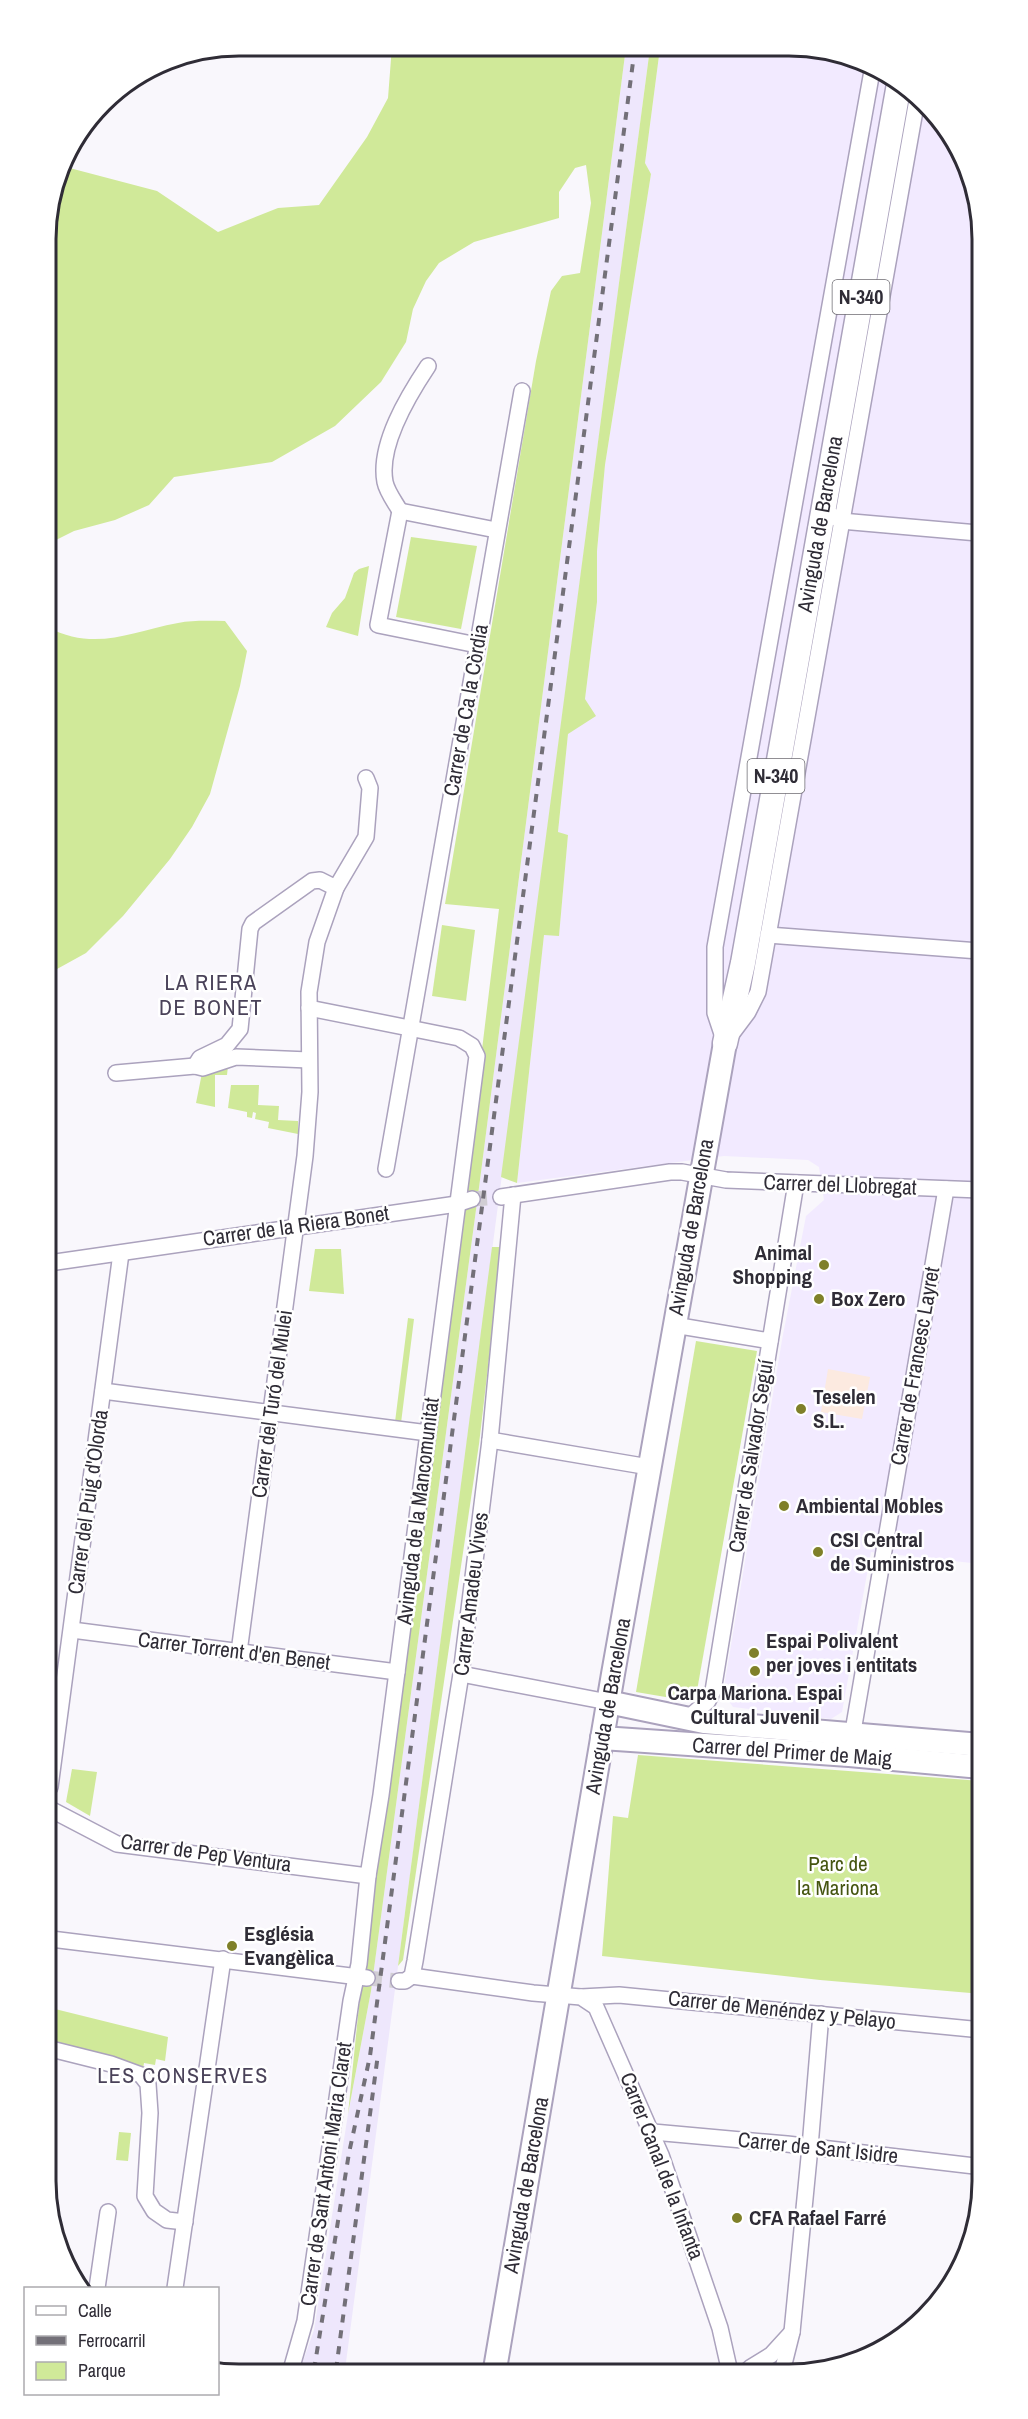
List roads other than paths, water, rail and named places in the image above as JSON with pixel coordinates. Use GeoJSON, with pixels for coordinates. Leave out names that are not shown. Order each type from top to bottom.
{"type":"FeatureCollection","features":[{"type":"Feature","properties":{"kind":"main road","name":"Avinguda de Barcelona"},"geometry":{"type":"LineString","coordinates":[[496,2364],[570,1995],[602,1738],[700,1175],[725,1043],[753,965],[832,515],[897,91]]}},
{"type":"Feature","properties":{"kind":"main road","name":"Carrer del Primer de Maig"},"geometry":{"type":"LineString","coordinates":[[608,1702],[704,1722],[972,1765]]}},
{"type":"Feature","properties":{"kind":"main road","name":"Carrer del Primer de Maig"},"geometry":{"type":"LineString","coordinates":[[602,1738],[850,1745],[972,1744]]}},
{"type":"Feature","properties":{"kind":"street","name":"Avinguda de Barcelona"},"geometry":{"type":"LineString","coordinates":[[725,1043],[715,1013],[715,947],[871,75]]}},
{"type":"Feature","properties":{"kind":"street","name":"Avinguda de Barcelona"},"geometry":{"type":"LineString","coordinates":[[719,926],[723,957],[726,960],[753,965],[768,935],[832,515],[916,106]]}},
{"type":"Feature","properties":{"kind":"street"},"geometry":{"type":"LineString","coordinates":[[428,366],[397,417],[385,463],[385,483],[400,511],[378,624],[477,645]]}},
{"type":"Feature","properties":{"kind":"street","name":"Carrer de Ca la Còrdia"},"geometry":{"type":"LineString","coordinates":[[386,1169],[522,391]]}},
{"type":"Feature","properties":{"kind":"street"},"geometry":{"type":"LineString","coordinates":[[400,511],[496,530]]}},
{"type":"Feature","properties":{"kind":"street"},"geometry":{"type":"LineString","coordinates":[[832,515],[972,532]]}},
{"type":"Feature","properties":{"kind":"street","name":"Carrer del Turó del Mulei"},"geometry":{"type":"LineString","coordinates":[[239,1652],[305,1156],[310,1092],[309,992],[317,942],[336,888],[366,837],[370,788],[366,778]]}},
{"type":"Feature","properties":{"kind":"street"},"geometry":{"type":"LineString","coordinates":[[195,1066],[200,1058],[227,1045],[240,1029],[250,928],[253,923],[312,881],[320,880],[336,888]]}},
{"type":"Feature","properties":{"kind":"street"},"geometry":{"type":"LineString","coordinates":[[768,935],[972,950]]}},
{"type":"Feature","properties":{"kind":"street"},"geometry":{"type":"LineString","coordinates":[[309,1008],[412,1029]]}},
{"type":"Feature","properties":{"kind":"street","name":"Avinguda de la Mancomunitat"},"geometry":{"type":"LineString","coordinates":[[362,1977],[368,1875],[428,1433],[465,1201],[477,1056],[472,1046],[459,1038],[412,1029]]}},
{"type":"Feature","properties":{"kind":"street"},"geometry":{"type":"LineString","coordinates":[[116,1073],[195,1066],[203,1068],[236,1057],[309,1060]]}},
{"type":"Feature","properties":{"kind":"street","name":"Carrer Amadeu Vives"},"geometry":{"type":"LineString","coordinates":[[405,1978],[462,1674],[490,1440],[507,1196],[670,1172],[700,1175]]}},
{"type":"Feature","properties":{"kind":"street","name":"Carrer del Llobregat"},"geometry":{"type":"LineString","coordinates":[[700,1175],[726,1180],[972,1190]]}},
{"type":"Feature","properties":{"kind":"street","name":"Carrer de Salvador Seguí"},"geometry":{"type":"LineString","coordinates":[[687,1719],[708,1701],[713,1691],[796,1183]]}},
{"type":"Feature","properties":{"kind":"street","name":"Carrer de Francesc Layret"},"geometry":{"type":"LineString","coordinates":[[850,1745],[946,1189]]}},
{"type":"Feature","properties":{"kind":"street","name":"Carrer de la Riera Bonet"},"geometry":{"type":"LineString","coordinates":[[56,1262],[465,1201]]}},
{"type":"Feature","properties":{"kind":"street","name":"Carrer del Puig d'Olorda"},"geometry":{"type":"LineString","coordinates":[[56,1744],[121,1252]]}},
{"type":"Feature","properties":{"kind":"street"},"geometry":{"type":"LineString","coordinates":[[674,1325],[770,1341]]}},
{"type":"Feature","properties":{"kind":"street"},"geometry":{"type":"LineString","coordinates":[[103,1391],[428,1433]]}},
{"type":"Feature","properties":{"kind":"street"},"geometry":{"type":"LineString","coordinates":[[490,1440],[649,1467]]}},
{"type":"Feature","properties":{"kind":"street","name":"Carrer Torrent d'en Benet"},"geometry":{"type":"LineString","coordinates":[[72,1630],[397,1672]]}},
{"type":"Feature","properties":{"kind":"street"},"geometry":{"type":"LineString","coordinates":[[462,1674],[608,1702]]}},
{"type":"Feature","properties":{"kind":"street","name":"Carrer de Pep Ventura"},"geometry":{"type":"LineString","coordinates":[[56,1812],[117,1844],[368,1875]]}},
{"type":"Feature","properties":{"kind":"street"},"geometry":{"type":"LineString","coordinates":[[56,1940],[362,1977]]}},
{"type":"Feature","properties":{"kind":"street"},"geometry":{"type":"LineString","coordinates":[[175,2287],[223,1959]]}},
{"type":"Feature","properties":{"kind":"street","name":"Carrer de Sant Antoni Maria Claret"},"geometry":{"type":"LineString","coordinates":[[293,2364],[305,2321],[351,2001],[362,1977]]}},
{"type":"Feature","properties":{"kind":"street","name":"Carrer de Menéndez y Pelayo"},"geometry":{"type":"LineString","coordinates":[[405,1978],[533,1993],[619,1995],[972,2029]]}},
{"type":"Feature","properties":{"kind":"street","name":"Carrer Canal de la Infanta"},"geometry":{"type":"LineString","coordinates":[[570,1995],[593,2003],[601,2013],[652,2132],[720,2328],[728,2364]]}},
{"type":"Feature","properties":{"kind":"street"},"geometry":{"type":"LineString","coordinates":[[784,2364],[792,2332],[821,2014]]}},
{"type":"Feature","properties":{"kind":"street"},"geometry":{"type":"LineString","coordinates":[[56,2050],[111,2064],[141,2075],[148,2084],[150,2113],[145,2196],[160,2216],[167,2220],[185,2223]]}},
{"type":"Feature","properties":{"kind":"street","name":"Carrer de Sant Isidre"},"geometry":{"type":"LineString","coordinates":[[652,2132],[810,2146],[972,2166]]}},
{"type":"Feature","properties":{"kind":"street"},"geometry":{"type":"LineString","coordinates":[[97,2287],[108,2212]]}},
{"type":"Feature","properties":{"kind":"street"},"geometry":{"type":"LineString","coordinates":[[756,2364],[771,2355],[792,2332]]}},
{"type":"Feature","properties":{"kind":"tunnel"},"geometry":{"type":"LineString","coordinates":[[472,1199],[501,1197]]}},
{"type":"Feature","properties":{"kind":"tunnel"},"geometry":{"type":"LineString","coordinates":[[367,1978],[399,1981]]}},
{"type":"Feature","properties":{"kind":"railway"},"geometry":{"type":"LineString","coordinates":[[315,2364],[349,2153],[370,2056],[634,56]]}},
{"type":"Feature","properties":{"kind":"railway"},"geometry":{"type":"LineString","coordinates":[[337,2364],[378,2054]]}},
{"type":"Feature","properties":{"kind":"place","name":"Animal Shopping"},"geometry":{"type":"Point","coordinates":[824,1265]}},
{"type":"Feature","properties":{"kind":"place","name":"Box Zero"},"geometry":{"type":"Point","coordinates":[819,1299]}},
{"type":"Feature","properties":{"kind":"place","name":"Teselen S.L."},"geometry":{"type":"Point","coordinates":[801,1409]}},
{"type":"Feature","properties":{"kind":"place","name":"Ambiental Mobles"},"geometry":{"type":"Point","coordinates":[784,1506]}},
{"type":"Feature","properties":{"kind":"place","name":"CSI Central de Suministros"},"geometry":{"type":"Point","coordinates":[818,1552]}},
{"type":"Feature","properties":{"kind":"place","name":"Espai Polivalent per joves i entitats"},"geometry":{"type":"Point","coordinates":[754,1653]}},
{"type":"Feature","properties":{"kind":"place","name":"Carpa Mariona. Espai Cultural Juvenil"},"geometry":{"type":"Point","coordinates":[755,1671]}},
{"type":"Feature","properties":{"kind":"place","name":"Església Evangèlica"},"geometry":{"type":"Point","coordinates":[232,1946]}},
{"type":"Feature","properties":{"kind":"place","name":"CFA Rafael Farré"},"geometry":{"type":"Point","coordinates":[737,2218]}},
{"type":"Feature","properties":{"kind":"district","name":"LA RIERA DE BONET"},"geometry":{"type":"Point","coordinates":[211,994]}},
{"type":"Feature","properties":{"kind":"district","name":"LES CONSERVES"},"geometry":{"type":"Point","coordinates":[183,2075]}},
{"type":"Feature","properties":{"kind":"park label","name":"Parc de la Mariona"},"geometry":{"type":"Point","coordinates":[838,1876]}}]}
